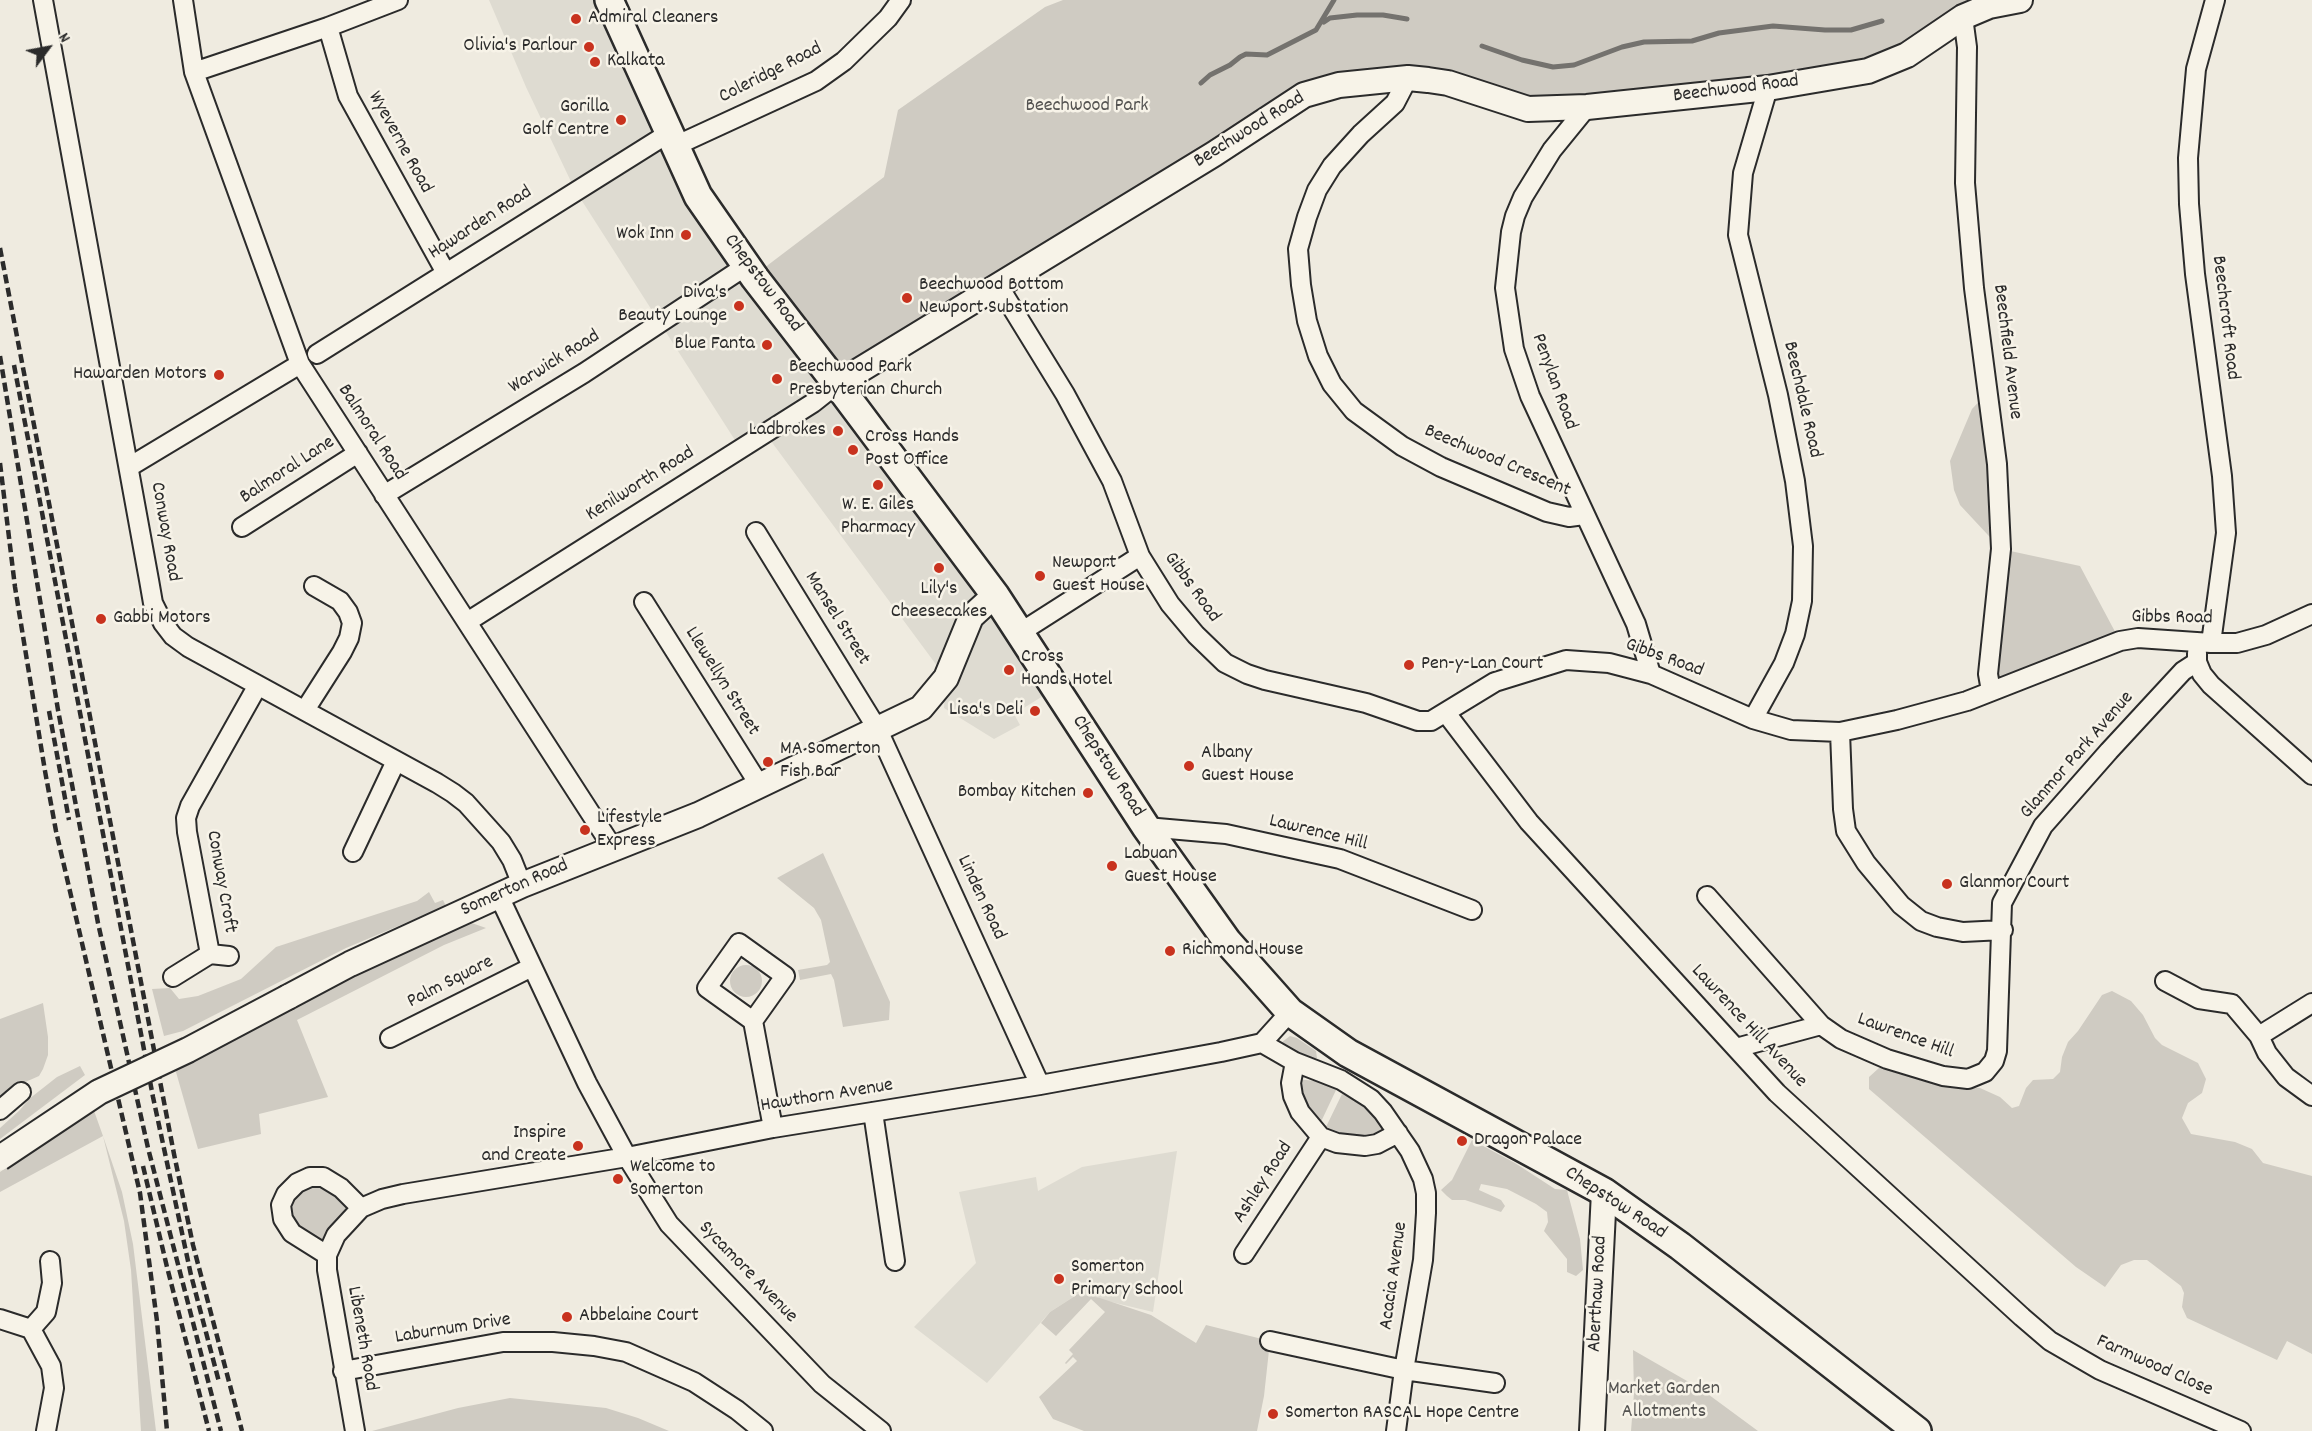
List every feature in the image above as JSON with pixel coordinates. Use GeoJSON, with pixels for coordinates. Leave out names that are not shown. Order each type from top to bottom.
{"type":"FeatureCollection","features":[{"type":"Feature","properties":{"kind":"main road","name":"Chepstow Road"},"geometry":{"type":"LineString","coordinates":[[609,0],[698,196],[746,266],[995,595],[1146,827],[1227,941],[1290,1012],[1348,1053],[1604,1192],[1680,1246],[1917,1431]]}},
{"type":"Feature","properties":{"kind":"street","name":"Conway Road"},"geometry":{"type":"LineString","coordinates":[[43,0],[153,603],[163,623],[173,636],[188,647],[437,783],[466,803],[501,842],[512,860],[522,885]]}},
{"type":"Feature","properties":{"kind":"street","name":"Balmoral Road"},"geometry":{"type":"LineString","coordinates":[[183,0],[194,72],[300,364],[613,848]]}},
{"type":"Feature","properties":{"kind":"street"},"geometry":{"type":"LineString","coordinates":[[194,72],[328,27],[398,0]]}},
{"type":"Feature","properties":{"kind":"street","name":"Coleridge Road"},"geometry":{"type":"LineString","coordinates":[[672,140],[816,81],[844,61],[888,18],[901,0]]}},
{"type":"Feature","properties":{"kind":"street","name":"Beechwood Road"},"geometry":{"type":"LineString","coordinates":[[837,384],[1214,154],[1304,95],[1339,85],[1408,78],[1448,83],[1528,109],[1587,107],[1768,88],[1868,71],[1907,55],[1963,17],[1989,6],[2020,0]]}},
{"type":"Feature","properties":{"kind":"street","name":"Beechcroft Road"},"geometry":{"type":"LineString","coordinates":[[2197,662],[2205,643],[2226,533],[2222,476],[2195,274],[2188,158],[2196,69],[2215,0]]}},
{"type":"Feature","properties":{"kind":"street","name":"Beechfield Avenue"},"geometry":{"type":"LineString","coordinates":[[1963,17],[1967,47],[1965,183],[1974,288],[1998,475],[2001,549],[1988,674],[1991,692]]}},
{"type":"Feature","properties":{"kind":"street","name":"Wyeverne Road"},"geometry":{"type":"LineString","coordinates":[[328,27],[348,96],[446,273]]}},
{"type":"Feature","properties":{"kind":"street","name":"Beechwood Crescent"},"geometry":{"type":"LineString","coordinates":[[1408,78],[1395,103],[1361,134],[1332,166],[1317,190],[1307,217],[1298,249],[1307,321],[1318,356],[1332,384],[1354,411],[1402,446],[1441,467],[1547,512],[1569,517],[1584,515]]}},
{"type":"Feature","properties":{"kind":"street","name":"Beechdale Road"},"geometry":{"type":"LineString","coordinates":[[1753,718],[1785,663],[1795,634],[1802,590],[1803,546],[1796,481],[1778,394],[1738,235],[1743,173],[1768,88]]}},
{"type":"Feature","properties":{"kind":"street","name":"Penylan Road"},"geometry":{"type":"LineString","coordinates":[[1587,107],[1552,150],[1523,197],[1515,216],[1504,288],[1514,349],[1527,387],[1636,624],[1651,674]]}},
{"type":"Feature","properties":{"kind":"street","name":"Hawarden Road"},"geometry":{"type":"LineString","coordinates":[[316,354],[446,273],[672,140]]}},
{"type":"Feature","properties":{"kind":"street","name":"Warwick Road"},"geometry":{"type":"LineString","coordinates":[[384,495],[584,373],[746,266]]}},
{"type":"Feature","properties":{"kind":"street","name":"Gibbs Road"},"geometry":{"type":"LineString","coordinates":[[999,285],[1065,393],[1112,481],[1140,556],[1170,604],[1196,635],[1225,663],[1265,680],[1366,703],[1418,722],[1431,722],[1495,682],[1566,660],[1609,663],[1651,674],[1753,718],[1791,730],[1840,732],[1897,720],[1967,701],[2120,641],[2138,638],[2238,643],[2266,635],[2312,614]]}},
{"type":"Feature","properties":{"kind":"street"},"geometry":{"type":"LineString","coordinates":[[129,467],[300,364]]}},
{"type":"Feature","properties":{"kind":"street","name":"Kenilworth Road"},"geometry":{"type":"LineString","coordinates":[[467,622],[813,403],[837,384]]}},
{"type":"Feature","properties":{"kind":"street","name":"Balmoral Lane"},"geometry":{"type":"LineString","coordinates":[[242,527],[358,453]]}},
{"type":"Feature","properties":{"kind":"street","name":"Mansel Street"},"geometry":{"type":"LineString","coordinates":[[756,532],[878,730]]}},
{"type":"Feature","properties":{"kind":"street"},"geometry":{"type":"LineString","coordinates":[[1021,632],[1140,556]]}},
{"type":"Feature","properties":{"kind":"street"},"geometry":{"type":"LineString","coordinates":[[305,710],[342,652],[349,638],[352,623],[348,612],[340,602],[314,586]]}},
{"type":"Feature","properties":{"kind":"street","name":"Somerton Road"},"geometry":{"type":"LineString","coordinates":[[0,1158],[99,1092],[188,1050],[350,964],[522,885],[698,815],[921,708],[946,678],[971,617],[995,595]]}},
{"type":"Feature","properties":{"kind":"street","name":"Llewellyn Street"},"geometry":{"type":"LineString","coordinates":[[644,602],[760,786]]}},
{"type":"Feature","properties":{"kind":"street"},"geometry":{"type":"LineString","coordinates":[[2197,662],[2211,685],[2312,775]]}},
{"type":"Feature","properties":{"kind":"street","name":"Glanmor Park Avenue"},"geometry":{"type":"LineString","coordinates":[[1990,1067],[1997,1051],[2003,930],[2002,903],[2043,826],[2183,671],[2197,662]]}},
{"type":"Feature","properties":{"kind":"street","name":"Conway Croft"},"geometry":{"type":"LineString","coordinates":[[172,977],[210,954],[186,818],[190,806],[258,685]]}},
{"type":"Feature","properties":{"kind":"street","name":"Lawrence Hill Avenue"},"geometry":{"type":"LineString","coordinates":[[1446,713],[1529,822],[1777,1093],[2049,1341]]}},
{"type":"Feature","properties":{"kind":"street","name":"Linden Road"},"geometry":{"type":"LineString","coordinates":[[878,730],[1040,1085]]}},
{"type":"Feature","properties":{"kind":"street"},"geometry":{"type":"LineString","coordinates":[[1840,732],[1846,831],[1871,869],[1901,905],[1921,921],[1963,932],[2003,930]]}},
{"type":"Feature","properties":{"kind":"street"},"geometry":{"type":"LineString","coordinates":[[353,852],[396,761]]}},
{"type":"Feature","properties":{"kind":"street","name":"Lawrence Hill"},"geometry":{"type":"LineString","coordinates":[[1146,827],[1226,834],[1340,859],[1472,910]]}},
{"type":"Feature","properties":{"kind":"street","name":"Sycamore Avenue"},"geometry":{"type":"LineString","coordinates":[[499,896],[587,1083],[627,1157],[669,1224],[822,1384],[881,1431]]}},
{"type":"Feature","properties":{"kind":"street","name":"Lawrence Hill"},"geometry":{"type":"LineString","coordinates":[[1707,896],[1821,1025],[1841,1039],[1887,1059],[1943,1076],[1968,1079],[1980,1075],[1990,1067]]}},
{"type":"Feature","properties":{"kind":"street"},"geometry":{"type":"LineString","coordinates":[[210,954],[229,956]]}},
{"type":"Feature","properties":{"kind":"street","name":"Palm Square"},"geometry":{"type":"LineString","coordinates":[[390,1038],[532,967]]}},
{"type":"Feature","properties":{"kind":"street"},"geometry":{"type":"LineString","coordinates":[[2165,981],[2199,999],[2232,1004],[2259,1036],[2268,1053],[2286,1077],[2312,1096]]}},
{"type":"Feature","properties":{"kind":"street"},"geometry":{"type":"LineString","coordinates":[[2259,1036],[2312,1003]]}},
{"type":"Feature","properties":{"kind":"street"},"geometry":{"type":"LineString","coordinates":[[1262,1043],[1290,1012]]}},
{"type":"Feature","properties":{"kind":"street"},"geometry":{"type":"LineString","coordinates":[[753,1021],[773,1128]]}},
{"type":"Feature","properties":{"kind":"street"},"geometry":{"type":"LineString","coordinates":[[1736,1048],[1821,1025]]}},
{"type":"Feature","properties":{"kind":"street","name":"Hawthorn Avenue"},"geometry":{"type":"LineString","coordinates":[[327,1255],[336,1235],[361,1208],[382,1199],[404,1194],[627,1157],[773,1128],[1040,1085],[1262,1043]]}},
{"type":"Feature","properties":{"kind":"street","name":"Acacia Avenue"},"geometry":{"type":"LineString","coordinates":[[1262,1043],[1295,1062],[1326,1073],[1356,1088],[1371,1099],[1398,1133],[1417,1165],[1426,1193],[1423,1260],[1396,1431]]}},
{"type":"Feature","properties":{"kind":"street"},"geometry":{"type":"LineString","coordinates":[[1295,1062],[1291,1083],[1293,1096],[1300,1112],[1321,1137],[1337,1143],[1365,1146],[1377,1144],[1398,1133]]}},
{"type":"Feature","properties":{"kind":"street"},"geometry":{"type":"LineString","coordinates":[[0,1110],[21,1092]]}},
{"type":"Feature","properties":{"kind":"street"},"geometry":{"type":"LineString","coordinates":[[873,1112],[895,1261]]}},
{"type":"Feature","properties":{"kind":"street","name":"Ashley Road"},"geometry":{"type":"LineString","coordinates":[[1244,1254],[1321,1137]]}},
{"type":"Feature","properties":{"kind":"street"},"geometry":{"type":"LineString","coordinates":[[327,1255],[292,1233],[283,1219],[281,1205],[286,1194],[303,1180],[310,1177],[323,1178],[341,1188],[361,1208]]}},
{"type":"Feature","properties":{"kind":"street","name":"Aberthaw Road"},"geometry":{"type":"LineString","coordinates":[[1592,1431],[1604,1192]]}},
{"type":"Feature","properties":{"kind":"street","name":"Libeneth Road"},"geometry":{"type":"LineString","coordinates":[[327,1255],[327,1270],[343,1371],[355,1431]]}},
{"type":"Feature","properties":{"kind":"street"},"geometry":{"type":"LineString","coordinates":[[31,1329],[46,1312],[52,1283],[50,1261]]}},
{"type":"Feature","properties":{"kind":"street"},"geometry":{"type":"LineString","coordinates":[[0,1319],[31,1329],[51,1366],[54,1388],[46,1431]]}},
{"type":"Feature","properties":{"kind":"street"},"geometry":{"type":"LineString","coordinates":[[1270,1341],[1404,1370],[1495,1383]]}},
{"type":"Feature","properties":{"kind":"street","name":"Farmwood Close"},"geometry":{"type":"LineString","coordinates":[[2049,1341],[2100,1370],[2241,1431]]}},
{"type":"Feature","properties":{"kind":"street","name":"Laburnum Drive"},"geometry":{"type":"LineString","coordinates":[[343,1371],[502,1342],[553,1342],[594,1346],[626,1352],[694,1382],[737,1410],[763,1431]]}},
{"type":"Feature","properties":{"kind":"shaded area"},"geometry":{"type":"Polygon","coordinates":[[[489,0],[609,0],[675,146],[1056,688],[1014,714],[1020,725],[994,739],[944,708],[946,678],[765,433],[740,448],[575,190],[526,87],[489,0]]]}},
{"type":"Feature","properties":{"kind":"shaded area","name":"Somerton Primary School"},"geometry":{"type":"Polygon","coordinates":[[[1177,1151],[1153,1312],[1078,1294],[1050,1312],[987,1383],[914,1327],[976,1263],[959,1192],[1036,1177],[1038,1191],[1082,1167],[1177,1151]]]}},
{"type":"Feature","properties":{"kind":"green space","name":"Beechwood Park"},"geometry":{"type":"Polygon","coordinates":[[[1063,0],[2020,0],[1907,55],[1587,107],[1448,83],[1339,85],[837,384],[755,278],[768,265],[884,177],[898,110],[1045,7],[1063,0]]]}},
{"type":"Feature","properties":{"kind":"green space"},"geometry":{"type":"Polygon","coordinates":[[[1988,392],[2001,549],[1960,505],[1954,490],[1950,461],[1972,409],[1988,392]]]}},
{"type":"Feature","properties":{"kind":"green space"},"geometry":{"type":"Polygon","coordinates":[[[2001,549],[2080,566],[2120,641],[1991,691],[2001,549]]]}},
{"type":"Feature","properties":{"kind":"green space"},"geometry":{"type":"Polygon","coordinates":[[[823,853],[890,1002],[889,1020],[843,1027],[831,974],[800,980],[798,970],[827,965],[830,962],[821,920],[814,908],[777,878],[823,853]]]}},
{"type":"Feature","properties":{"kind":"green space"},"geometry":{"type":"Polygon","coordinates":[[[429,892],[435,903],[443,900],[446,906],[346,948],[183,1031],[164,1036],[152,989],[170,988],[179,999],[198,996],[241,979],[276,947],[417,901],[429,892]]]}},
{"type":"Feature","properties":{"kind":"green space"},"geometry":{"type":"Polygon","coordinates":[[[466,921],[486,928],[444,945],[297,1020],[328,1097],[259,1114],[261,1134],[198,1149],[174,1065],[281,1007],[466,921]]]}},
{"type":"Feature","properties":{"kind":"green space"},"geometry":{"type":"Polygon","coordinates":[[[746,965],[758,969],[762,981],[758,993],[746,997],[734,993],[730,981],[734,969],[746,965]]]}},
{"type":"Feature","properties":{"kind":"green space"},"geometry":{"type":"Polygon","coordinates":[[[2112,991],[2131,1001],[2162,1045],[2198,1063],[2206,1079],[2202,1093],[2188,1103],[2182,1118],[2191,1134],[2235,1142],[2252,1149],[2263,1163],[2312,1176],[2312,1354],[2287,1341],[2277,1360],[2187,1318],[2182,1307],[2184,1293],[2181,1286],[2147,1260],[2134,1260],[2121,1265],[2105,1287],[2076,1267],[1869,1089],[1869,1077],[1879,1068],[1896,1068],[1943,1086],[1980,1088],[2000,1097],[2012,1108],[2019,1106],[2026,1088],[2033,1080],[2053,1079],[2060,1072],[2062,1057],[2068,1042],[2102,995],[2112,991]]]}},
{"type":"Feature","properties":{"kind":"green space"},"geometry":{"type":"Polygon","coordinates":[[[43,1003],[48,1055],[43,1069],[39,1076],[0,1096],[0,1019],[43,1003]]]}},
{"type":"Feature","properties":{"kind":"green space"},"geometry":{"type":"Polygon","coordinates":[[[1290,1036],[1316,1051],[1317,1058],[1305,1060],[1280,1047],[1282,1042],[1290,1036]]]}},
{"type":"Feature","properties":{"kind":"green space"},"geometry":{"type":"Polygon","coordinates":[[[80,1066],[85,1075],[0,1139],[0,1128],[29,1099],[57,1077],[80,1066]]]}},
{"type":"Feature","properties":{"kind":"green space"},"geometry":{"type":"Polygon","coordinates":[[[1297,1079],[1315,1081],[1337,1088],[1319,1126],[1307,1113],[1297,1079]]]}},
{"type":"Feature","properties":{"kind":"green space"},"geometry":{"type":"Polygon","coordinates":[[[1342,1094],[1358,1101],[1385,1128],[1375,1135],[1364,1137],[1349,1136],[1326,1127],[1342,1094]]]}},
{"type":"Feature","properties":{"kind":"green space"},"geometry":{"type":"Polygon","coordinates":[[[93,1108],[103,1136],[0,1192],[0,1172],[93,1108]]]}},
{"type":"Feature","properties":{"kind":"green space"},"geometry":{"type":"Polygon","coordinates":[[[103,1136],[122,1192],[133,1244],[156,1431],[141,1431],[131,1270],[124,1221],[103,1136]]]}},
{"type":"Feature","properties":{"kind":"green space"},"geometry":{"type":"Polygon","coordinates":[[[1472,1140],[1515,1163],[1555,1189],[1567,1190],[1580,1239],[1583,1270],[1576,1276],[1567,1272],[1567,1259],[1544,1231],[1548,1222],[1547,1212],[1536,1204],[1507,1189],[1481,1184],[1479,1190],[1501,1200],[1505,1206],[1501,1212],[1465,1200],[1452,1200],[1441,1190],[1452,1180],[1472,1140]]]}},
{"type":"Feature","properties":{"kind":"green space"},"geometry":{"type":"Polygon","coordinates":[[[310,1177],[361,1208],[327,1255],[292,1233],[286,1194],[310,1177]]]}},
{"type":"Feature","properties":{"kind":"green space"},"geometry":{"type":"Polygon","coordinates":[[[1078,1294],[1100,1298],[1151,1315],[1196,1343],[1206,1325],[1270,1341],[1264,1396],[1257,1431],[1084,1431],[1053,1419],[1039,1397],[1077,1361],[1073,1357],[1065,1363],[1073,1354],[1069,1350],[1105,1312],[1091,1299],[1056,1336],[1041,1323],[1050,1312],[1078,1294]]]}},
{"type":"Feature","properties":{"kind":"green space","name":"Market Garden Allotments"},"geometry":{"type":"Polygon","coordinates":[[[1633,1350],[1701,1389],[1758,1431],[1631,1431],[1634,1393],[1633,1350]]]}},
{"type":"Feature","properties":{"kind":"green space"},"geometry":{"type":"Polygon","coordinates":[[[510,1398],[606,1408],[669,1431],[372,1431],[458,1408],[510,1398]]]}},
{"type":"Feature","properties":{"kind":"waterway"},"geometry":{"type":"LineString","coordinates":[[1201,83],[1210,75],[1246,54],[1267,55],[1316,30],[1334,0]]}},
{"type":"Feature","properties":{"kind":"waterway"},"geometry":{"type":"LineString","coordinates":[[1324,22],[1330,18],[1357,15],[1383,15],[1407,19]]}},
{"type":"Feature","properties":{"kind":"waterway"},"geometry":{"type":"LineString","coordinates":[[1482,46],[1522,60],[1553,67],[1574,65],[1622,47],[1644,42],[1692,41],[1719,33],[1773,26],[1851,30],[1882,21]]}},
{"type":"Feature","properties":{"kind":"railway"},"geometry":{"type":"LineString","coordinates":[[0,248],[174,1154],[193,1245],[242,1431]]}},
{"type":"Feature","properties":{"kind":"railway"},"geometry":{"type":"LineString","coordinates":[[0,356],[58,710],[98,923],[148,1148],[221,1431]]}},
{"type":"Feature","properties":{"kind":"railway"},"geometry":{"type":"LineString","coordinates":[[14,365],[153,1097],[191,1275],[219,1382]]}},
{"type":"Feature","properties":{"kind":"railway"},"geometry":{"type":"LineString","coordinates":[[0,463],[15,587],[56,831],[140,1193],[157,1321],[167,1431]]}},
{"type":"Feature","properties":{"kind":"railway"},"geometry":{"type":"LineString","coordinates":[[49,711],[69,820]]}},
{"type":"Feature","properties":{"kind":"railway"},"geometry":{"type":"LineString","coordinates":[[143,1166],[209,1431]]}},
{"type":"Feature","properties":{"kind":"place","name":"Admiral Cleaners"},"geometry":{"type":"Point","coordinates":[576,19]}},
{"type":"Feature","properties":{"kind":"place","name":"Olivia's Parlour"},"geometry":{"type":"Point","coordinates":[589,47]}},
{"type":"Feature","properties":{"kind":"place","name":"Kalkata"},"geometry":{"type":"Point","coordinates":[595,62]}},
{"type":"Feature","properties":{"kind":"place","name":"Gorilla Golf Centre"},"geometry":{"type":"Point","coordinates":[621,120]}},
{"type":"Feature","properties":{"kind":"place","name":"Wok Inn"},"geometry":{"type":"Point","coordinates":[686,235]}},
{"type":"Feature","properties":{"kind":"place","name":"Beechwood Bottom Newport Substation"},"geometry":{"type":"Point","coordinates":[907,298]}},
{"type":"Feature","properties":{"kind":"place","name":"Diva's Beauty Lounge"},"geometry":{"type":"Point","coordinates":[739,306]}},
{"type":"Feature","properties":{"kind":"place","name":"Blue Fanta"},"geometry":{"type":"Point","coordinates":[767,345]}},
{"type":"Feature","properties":{"kind":"place","name":"Hawarden Motors"},"geometry":{"type":"Point","coordinates":[219,375]}},
{"type":"Feature","properties":{"kind":"place","name":"Beechwood Park Presbyterian Church"},"geometry":{"type":"Point","coordinates":[777,379]}},
{"type":"Feature","properties":{"kind":"place","name":"Ladbrokes"},"geometry":{"type":"Point","coordinates":[838,431]}},
{"type":"Feature","properties":{"kind":"place","name":"Cross Hands Post Office"},"geometry":{"type":"Point","coordinates":[853,450]}},
{"type":"Feature","properties":{"kind":"place","name":"W. E. Giles Pharmacy"},"geometry":{"type":"Point","coordinates":[878,485]}},
{"type":"Feature","properties":{"kind":"place","name":"Lily's Cheesecakes"},"geometry":{"type":"Point","coordinates":[939,568]}},
{"type":"Feature","properties":{"kind":"place","name":"Newport Guest House"},"geometry":{"type":"Point","coordinates":[1040,576]}},
{"type":"Feature","properties":{"kind":"place","name":"Gabbi Motors"},"geometry":{"type":"Point","coordinates":[101,619]}},
{"type":"Feature","properties":{"kind":"place","name":"Pen-y-Lan Court"},"geometry":{"type":"Point","coordinates":[1409,665]}},
{"type":"Feature","properties":{"kind":"place","name":"Cross Hands Hotel"},"geometry":{"type":"Point","coordinates":[1009,670]}},
{"type":"Feature","properties":{"kind":"place","name":"Lisa's Deli"},"geometry":{"type":"Point","coordinates":[1035,711]}},
{"type":"Feature","properties":{"kind":"place","name":"MA Somerton Fish Bar"},"geometry":{"type":"Point","coordinates":[768,762]}},
{"type":"Feature","properties":{"kind":"place","name":"Albany Guest House"},"geometry":{"type":"Point","coordinates":[1189,766]}},
{"type":"Feature","properties":{"kind":"place","name":"Bombay Kitchen"},"geometry":{"type":"Point","coordinates":[1088,793]}},
{"type":"Feature","properties":{"kind":"place","name":"Lifestyle Express"},"geometry":{"type":"Point","coordinates":[585,830]}},
{"type":"Feature","properties":{"kind":"place","name":"Labuan Guest House"},"geometry":{"type":"Point","coordinates":[1112,866]}},
{"type":"Feature","properties":{"kind":"place","name":"Glanmor Court"},"geometry":{"type":"Point","coordinates":[1947,884]}},
{"type":"Feature","properties":{"kind":"place","name":"Richmond House"},"geometry":{"type":"Point","coordinates":[1170,951]}},
{"type":"Feature","properties":{"kind":"place","name":"Dragon Palace"},"geometry":{"type":"Point","coordinates":[1462,1141]}},
{"type":"Feature","properties":{"kind":"place","name":"Inspire and Create"},"geometry":{"type":"Point","coordinates":[578,1146]}},
{"type":"Feature","properties":{"kind":"place","name":"Welcome to Somerton"},"geometry":{"type":"Point","coordinates":[618,1179]}},
{"type":"Feature","properties":{"kind":"place","name":"Somerton Primary School"},"geometry":{"type":"Point","coordinates":[1059,1279]}},
{"type":"Feature","properties":{"kind":"place","name":"Abbelaine Court"},"geometry":{"type":"Point","coordinates":[567,1317]}},
{"type":"Feature","properties":{"kind":"place","name":"Somerton RASCAL Hope Centre"},"geometry":{"type":"Point","coordinates":[1273,1414]}}]}
